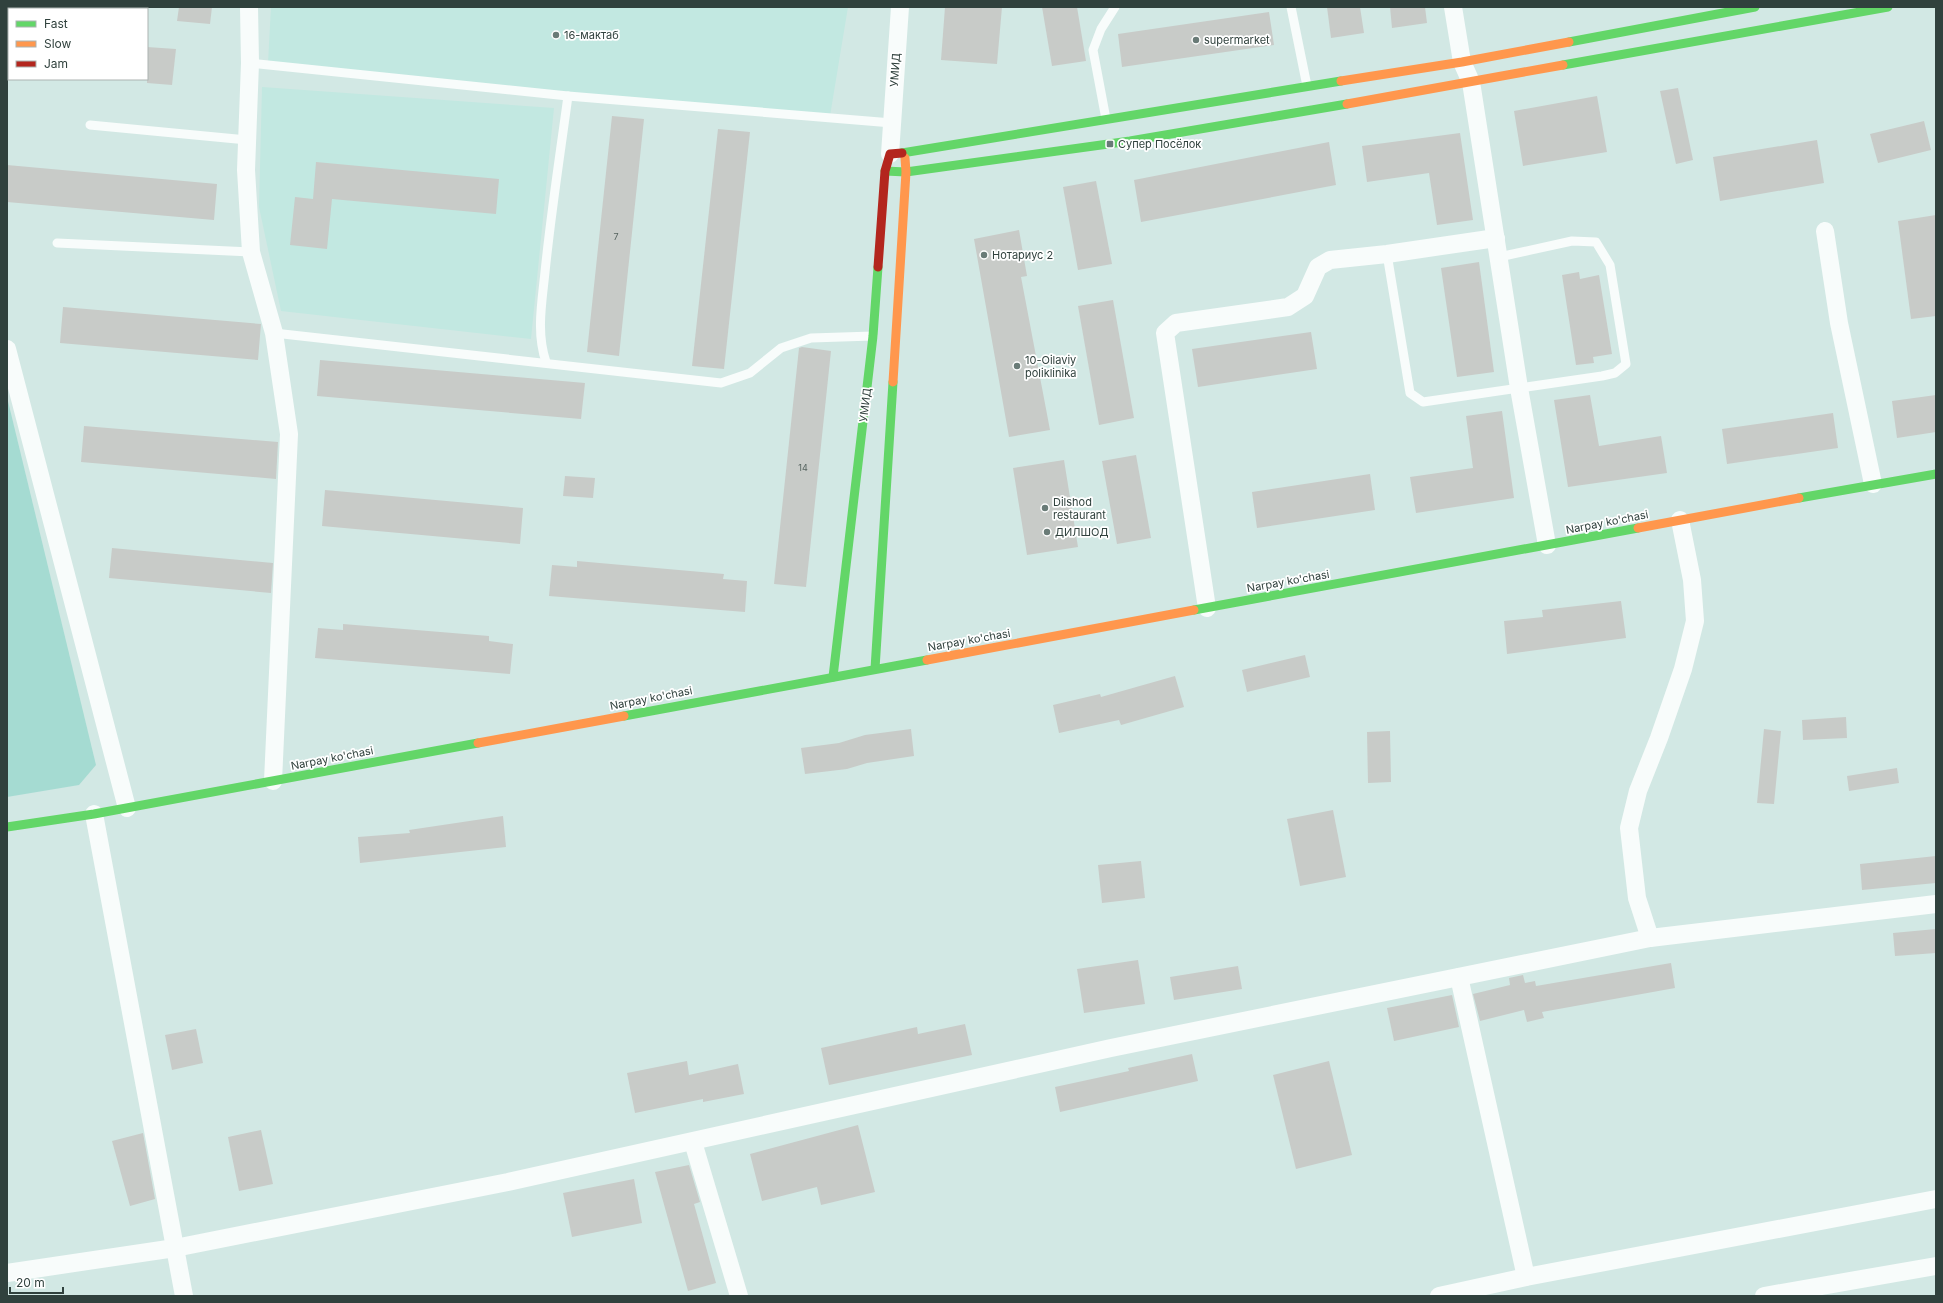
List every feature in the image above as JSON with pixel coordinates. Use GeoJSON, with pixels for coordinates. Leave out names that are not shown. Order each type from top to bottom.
{"type":"FeatureCollection","features":[{"type":"Feature","properties":{"kind":"street"},"geometry":{"type":"LineString","coordinates":[[249,7],[250,63],[246,170],[251,252],[274,333],[288,434],[273,781]]}},
{"type":"Feature","properties":{"kind":"street","name":"УМИД"},"geometry":{"type":"LineString","coordinates":[[892,128],[900,7]]}},
{"type":"Feature","properties":{"kind":"street"},"geometry":{"type":"LineString","coordinates":[[1453,7],[1462,62],[1471,82],[1519,388],[1547,545]]}},
{"type":"Feature","properties":{"kind":"street"},"geometry":{"type":"LineString","coordinates":[[897,153],[1462,62],[1755,7]]}},
{"type":"Feature","properties":{"kind":"street"},"geometry":{"type":"LineString","coordinates":[[886,172],[906,172],[1130,141],[1471,82],[1888,7]]}},
{"type":"Feature","properties":{"kind":"street"},"geometry":{"type":"LineString","coordinates":[[875,669],[906,172],[897,153],[892,128]]}},
{"type":"Feature","properties":{"kind":"street","name":"УМИД"},"geometry":{"type":"LineString","coordinates":[[833,677],[873,336],[886,172],[897,153]]}},
{"type":"Feature","properties":{"kind":"street"},"geometry":{"type":"LineString","coordinates":[[1825,231],[1838,323],[1853,383],[1873,484]]}},
{"type":"Feature","properties":{"kind":"street"},"geometry":{"type":"LineString","coordinates":[[1207,608],[1165,333],[1176,323],[1288,307],[1305,296],[1318,267],[1330,260],[1387,254],[1496,238]]}},
{"type":"Feature","properties":{"kind":"street"},"geometry":{"type":"LineString","coordinates":[[7,349],[127,808]]}},
{"type":"Feature","properties":{"kind":"street","name":"Narpay ko'chasi"},"geometry":{"type":"LineString","coordinates":[[7,827],[127,808],[1873,484],[1936,474]]}},
{"type":"Feature","properties":{"kind":"street"},"geometry":{"type":"LineString","coordinates":[[1650,938],[1637,898],[1629,828],[1638,791],[1659,738],[1683,669],[1695,621],[1692,580],[1680,520]]}},
{"type":"Feature","properties":{"kind":"street"},"geometry":{"type":"LineString","coordinates":[[94,814],[184,1296]]}},
{"type":"Feature","properties":{"kind":"street"},"geometry":{"type":"LineString","coordinates":[[7,1273],[175,1248],[500,1183],[693,1142],[1111,1048],[1650,938],[1936,904]]}},
{"type":"Feature","properties":{"kind":"street"},"geometry":{"type":"LineString","coordinates":[[1459,977],[1526,1277]]}},
{"type":"Feature","properties":{"kind":"street"},"geometry":{"type":"LineString","coordinates":[[693,1142],[740,1296]]}},
{"type":"Feature","properties":{"kind":"street"},"geometry":{"type":"LineString","coordinates":[[1439,1296],[1526,1277],[1936,1199]]}},
{"type":"Feature","properties":{"kind":"street"},"geometry":{"type":"LineString","coordinates":[[1764,1296],[1936,1266]]}},
{"type":"Feature","properties":{"kind":"lane"},"geometry":{"type":"LineString","coordinates":[[1106,119],[1093,50],[1101,29],[1115,7]]}},
{"type":"Feature","properties":{"kind":"lane"},"geometry":{"type":"LineString","coordinates":[[1291,7],[1308,86]]}},
{"type":"Feature","properties":{"kind":"lane"},"geometry":{"type":"LineString","coordinates":[[250,63],[892,128]]}},
{"type":"Feature","properties":{"kind":"lane"},"geometry":{"type":"LineString","coordinates":[[546,362],[541,347],[540,326],[550,221],[568,96]]}},
{"type":"Feature","properties":{"kind":"lane"},"geometry":{"type":"LineString","coordinates":[[90,125],[247,140]]}},
{"type":"Feature","properties":{"kind":"lane"},"geometry":{"type":"LineString","coordinates":[[1387,254],[1410,393],[1423,402],[1602,376],[1616,373],[1626,364],[1610,265],[1596,242],[1572,241],[1499,257]]}},
{"type":"Feature","properties":{"kind":"lane"},"geometry":{"type":"LineString","coordinates":[[56,243],[251,252]]}},
{"type":"Feature","properties":{"kind":"lane"},"geometry":{"type":"LineString","coordinates":[[274,333],[546,362],[721,383],[750,374],[781,348],[811,338],[873,336]]}},
{"type":"Feature","properties":{"kind":"shaded area","name":"16-мактаб"},"geometry":{"type":"Polygon","coordinates":[[[271,7],[848,7],[830,116],[268,63],[271,7]]]}},
{"type":"Feature","properties":{"kind":"shaded area"},"geometry":{"type":"Polygon","coordinates":[[[262,87],[554,108],[531,339],[281,311],[259,207],[262,87]]]}},
{"type":"Feature","properties":{"kind":"shaded area"},"geometry":{"type":"Polygon","coordinates":[[[7,397],[96,765],[79,785],[7,797],[7,397]]]}},
{"type":"Feature","properties":{"kind":"building"},"geometry":{"type":"Polygon","coordinates":[[[179,7],[212,7],[210,24],[177,21],[179,7]]]}},
{"type":"Feature","properties":{"kind":"building"},"geometry":{"type":"Polygon","coordinates":[[[945,7],[1002,7],[997,64],[941,60],[945,7]]]}},
{"type":"Feature","properties":{"kind":"building"},"geometry":{"type":"Polygon","coordinates":[[[1042,7],[1077,7],[1086,61],[1052,66],[1042,7]]]}},
{"type":"Feature","properties":{"kind":"building"},"geometry":{"type":"Polygon","coordinates":[[[1327,7],[1360,7],[1364,33],[1331,38],[1327,7]]]}},
{"type":"Feature","properties":{"kind":"building"},"geometry":{"type":"Polygon","coordinates":[[[1390,7],[1425,7],[1427,23],[1392,28],[1390,7]]]}},
{"type":"Feature","properties":{"kind":"building","name":"supermarket"},"geometry":{"type":"Polygon","coordinates":[[[1269,12],[1274,45],[1122,67],[1118,34],[1269,12]]]}},
{"type":"Feature","properties":{"kind":"building"},"geometry":{"type":"Polygon","coordinates":[[[148,47],[176,49],[172,85],[147,83],[148,47]]]}},
{"type":"Feature","properties":{"kind":"building"},"geometry":{"type":"Polygon","coordinates":[[[1678,88],[1693,160],[1676,164],[1660,91],[1678,88]]]}},
{"type":"Feature","properties":{"kind":"building"},"geometry":{"type":"Polygon","coordinates":[[[1597,96],[1607,152],[1523,166],[1514,111],[1597,96]]]}},
{"type":"Feature","properties":{"kind":"building"},"geometry":{"type":"Polygon","coordinates":[[[612,116],[644,119],[619,356],[587,352],[612,116]]]}},
{"type":"Feature","properties":{"kind":"building"},"geometry":{"type":"Polygon","coordinates":[[[1924,121],[1931,150],[1878,163],[1870,134],[1924,121]]]}},
{"type":"Feature","properties":{"kind":"building"},"geometry":{"type":"Polygon","coordinates":[[[718,129],[750,132],[724,369],[692,366],[718,129]]]}},
{"type":"Feature","properties":{"kind":"building"},"geometry":{"type":"Polygon","coordinates":[[[1460,133],[1473,220],[1437,225],[1429,173],[1367,182],[1362,146],[1460,133]]]}},
{"type":"Feature","properties":{"kind":"building"},"geometry":{"type":"Polygon","coordinates":[[[1817,140],[1824,183],[1720,201],[1713,157],[1817,140]]]}},
{"type":"Feature","properties":{"kind":"building"},"geometry":{"type":"Polygon","coordinates":[[[1329,142],[1336,185],[1141,222],[1134,180],[1329,142]]]}},
{"type":"Feature","properties":{"kind":"building"},"geometry":{"type":"Polygon","coordinates":[[[316,162],[499,179],[496,214],[332,199],[327,249],[290,245],[295,197],[313,199],[316,162]]]}},
{"type":"Feature","properties":{"kind":"building"},"geometry":{"type":"Polygon","coordinates":[[[7,165],[217,184],[214,220],[7,202],[7,165]]]}},
{"type":"Feature","properties":{"kind":"building"},"geometry":{"type":"Polygon","coordinates":[[[1096,181],[1112,264],[1078,270],[1063,187],[1096,181]]]}},
{"type":"Feature","properties":{"kind":"building"},"geometry":{"type":"Polygon","coordinates":[[[1936,215],[1936,316],[1911,319],[1898,221],[1936,215]]]}},
{"type":"Feature","properties":{"kind":"building","name":"10-Oilaviy poliklinika"},"geometry":{"type":"Polygon","coordinates":[[[1019,230],[1027,276],[1021,277],[1050,430],[1009,437],[974,239],[1019,230]]]}},
{"type":"Feature","properties":{"kind":"building"},"geometry":{"type":"Polygon","coordinates":[[[1479,262],[1494,372],[1457,377],[1441,268],[1479,262]]]}},
{"type":"Feature","properties":{"kind":"building"},"geometry":{"type":"Polygon","coordinates":[[[1579,272],[1580,279],[1599,275],[1612,354],[1593,357],[1594,363],[1576,365],[1562,275],[1579,272]]]}},
{"type":"Feature","properties":{"kind":"building"},"geometry":{"type":"Polygon","coordinates":[[[1113,300],[1134,418],[1099,425],[1078,306],[1113,300]]]}},
{"type":"Feature","properties":{"kind":"building"},"geometry":{"type":"Polygon","coordinates":[[[63,307],[261,324],[258,360],[60,343],[63,307]]]}},
{"type":"Feature","properties":{"kind":"building"},"geometry":{"type":"Polygon","coordinates":[[[1311,332],[1317,369],[1198,387],[1192,349],[1311,332]]]}},
{"type":"Feature","properties":{"kind":"building"},"geometry":{"type":"Polygon","coordinates":[[[802,347],[831,351],[806,587],[774,584],[799,348],[802,347]]]}},
{"type":"Feature","properties":{"kind":"building"},"geometry":{"type":"Polygon","coordinates":[[[320,360],[585,383],[581,419],[317,396],[320,360]]]}},
{"type":"Feature","properties":{"kind":"building"},"geometry":{"type":"Polygon","coordinates":[[[1590,395],[1599,446],[1661,436],[1667,473],[1568,487],[1554,400],[1590,395]]]}},
{"type":"Feature","properties":{"kind":"building"},"geometry":{"type":"Polygon","coordinates":[[[1936,395],[1936,432],[1897,438],[1892,401],[1936,395]]]}},
{"type":"Feature","properties":{"kind":"building"},"geometry":{"type":"Polygon","coordinates":[[[1502,411],[1514,498],[1416,513],[1410,477],[1473,468],[1466,416],[1502,411]]]}},
{"type":"Feature","properties":{"kind":"building"},"geometry":{"type":"Polygon","coordinates":[[[1833,413],[1838,448],[1727,464],[1722,429],[1833,413]]]}},
{"type":"Feature","properties":{"kind":"building"},"geometry":{"type":"Polygon","coordinates":[[[84,426],[278,442],[276,479],[81,462],[84,426]]]}},
{"type":"Feature","properties":{"kind":"building"},"geometry":{"type":"Polygon","coordinates":[[[1136,455],[1151,538],[1117,544],[1102,461],[1136,455]]]}},
{"type":"Feature","properties":{"kind":"building","name":"Dilshod restaurant"},"geometry":{"type":"Polygon","coordinates":[[[1064,460],[1078,547],[1027,555],[1013,468],[1064,460]]]}},
{"type":"Feature","properties":{"kind":"building"},"geometry":{"type":"Polygon","coordinates":[[[1370,474],[1375,510],[1257,528],[1252,492],[1370,474]]]}},
{"type":"Feature","properties":{"kind":"building"},"geometry":{"type":"Polygon","coordinates":[[[565,476],[595,478],[593,498],[563,496],[565,476]]]}},
{"type":"Feature","properties":{"kind":"building"},"geometry":{"type":"Polygon","coordinates":[[[325,490],[523,508],[520,544],[322,526],[325,490]]]}},
{"type":"Feature","properties":{"kind":"building"},"geometry":{"type":"Polygon","coordinates":[[[112,548],[273,563],[271,593],[109,578],[112,548]]]}},
{"type":"Feature","properties":{"kind":"building"},"geometry":{"type":"Polygon","coordinates":[[[577,561],[724,574],[723,579],[747,581],[745,612],[549,596],[552,565],[577,567],[577,561]]]}},
{"type":"Feature","properties":{"kind":"building"},"geometry":{"type":"Polygon","coordinates":[[[1621,601],[1626,638],[1507,654],[1504,621],[1543,617],[1542,610],[1621,601]]]}},
{"type":"Feature","properties":{"kind":"building"},"geometry":{"type":"Polygon","coordinates":[[[343,624],[489,636],[489,641],[513,644],[510,674],[315,658],[318,628],[343,630],[343,624]]]}},
{"type":"Feature","properties":{"kind":"building"},"geometry":{"type":"Polygon","coordinates":[[[1305,655],[1310,677],[1247,692],[1242,670],[1305,655]]]}},
{"type":"Feature","properties":{"kind":"building"},"geometry":{"type":"Polygon","coordinates":[[[1175,676],[1184,707],[1121,725],[1119,720],[1059,733],[1053,705],[1100,694],[1101,697],[1175,676]]]}},
{"type":"Feature","properties":{"kind":"building"},"geometry":{"type":"Polygon","coordinates":[[[1846,717],[1847,738],[1803,740],[1802,720],[1846,717]]]}},
{"type":"Feature","properties":{"kind":"building"},"geometry":{"type":"Polygon","coordinates":[[[911,729],[914,756],[867,763],[847,769],[805,774],[801,748],[839,743],[865,735],[911,729]]]}},
{"type":"Feature","properties":{"kind":"building"},"geometry":{"type":"Polygon","coordinates":[[[1764,729],[1781,731],[1774,804],[1757,803],[1764,729]]]}},
{"type":"Feature","properties":{"kind":"building"},"geometry":{"type":"Polygon","coordinates":[[[1390,731],[1391,782],[1368,783],[1367,732],[1390,731]]]}},
{"type":"Feature","properties":{"kind":"building"},"geometry":{"type":"Polygon","coordinates":[[[1897,768],[1899,783],[1849,791],[1847,776],[1897,768]]]}},
{"type":"Feature","properties":{"kind":"building"},"geometry":{"type":"Polygon","coordinates":[[[1333,810],[1346,877],[1300,886],[1287,819],[1333,810]]]}},
{"type":"Feature","properties":{"kind":"building"},"geometry":{"type":"Polygon","coordinates":[[[503,816],[506,847],[360,863],[358,837],[410,833],[409,830],[503,816]]]}},
{"type":"Feature","properties":{"kind":"building"},"geometry":{"type":"Polygon","coordinates":[[[1936,856],[1936,883],[1862,890],[1860,864],[1936,856]]]}},
{"type":"Feature","properties":{"kind":"building"},"geometry":{"type":"Polygon","coordinates":[[[1141,861],[1145,898],[1102,903],[1098,865],[1141,861]]]}},
{"type":"Feature","properties":{"kind":"building"},"geometry":{"type":"Polygon","coordinates":[[[1936,929],[1936,953],[1895,956],[1893,933],[1936,929]]]}},
{"type":"Feature","properties":{"kind":"building"},"geometry":{"type":"Polygon","coordinates":[[[1138,960],[1145,1004],[1084,1013],[1077,969],[1138,960]]]}},
{"type":"Feature","properties":{"kind":"building"},"geometry":{"type":"Polygon","coordinates":[[[1671,963],[1675,988],[1542,1012],[1544,1018],[1527,1022],[1524,1010],[1480,1021],[1473,994],[1510,985],[1509,978],[1523,975],[1525,983],[1535,981],[1536,986],[1671,963]]]}},
{"type":"Feature","properties":{"kind":"building"},"geometry":{"type":"Polygon","coordinates":[[[1238,966],[1242,989],[1174,1000],[1170,977],[1238,966]]]}},
{"type":"Feature","properties":{"kind":"building"},"geometry":{"type":"Polygon","coordinates":[[[1452,995],[1459,1027],[1394,1041],[1387,1008],[1452,995]]]}},
{"type":"Feature","properties":{"kind":"building"},"geometry":{"type":"Polygon","coordinates":[[[965,1024],[972,1055],[829,1085],[821,1048],[917,1027],[918,1034],[965,1024]]]}},
{"type":"Feature","properties":{"kind":"building"},"geometry":{"type":"Polygon","coordinates":[[[196,1029],[203,1063],[172,1070],[165,1035],[196,1029]]]}},
{"type":"Feature","properties":{"kind":"building"},"geometry":{"type":"Polygon","coordinates":[[[1192,1054],[1198,1081],[1060,1112],[1055,1087],[1129,1071],[1128,1068],[1192,1054]]]}},
{"type":"Feature","properties":{"kind":"building"},"geometry":{"type":"Polygon","coordinates":[[[687,1061],[689,1075],[738,1064],[744,1094],[703,1102],[703,1099],[635,1113],[627,1073],[687,1061]]]}},
{"type":"Feature","properties":{"kind":"building"},"geometry":{"type":"Polygon","coordinates":[[[1329,1061],[1352,1155],[1296,1169],[1273,1075],[1329,1061]]]}},
{"type":"Feature","properties":{"kind":"building"},"geometry":{"type":"Polygon","coordinates":[[[858,1125],[875,1192],[821,1205],[817,1187],[762,1201],[750,1154],[858,1125]]]}},
{"type":"Feature","properties":{"kind":"building"},"geometry":{"type":"Polygon","coordinates":[[[261,1130],[273,1184],[239,1191],[228,1137],[261,1130]]]}},
{"type":"Feature","properties":{"kind":"building"},"geometry":{"type":"Polygon","coordinates":[[[143,1133],[155,1199],[130,1206],[112,1141],[143,1133]]]}},
{"type":"Feature","properties":{"kind":"building"},"geometry":{"type":"Polygon","coordinates":[[[689,1165],[700,1202],[694,1204],[716,1283],[688,1291],[655,1172],[689,1165]]]}},
{"type":"Feature","properties":{"kind":"building"},"geometry":{"type":"Polygon","coordinates":[[[634,1179],[642,1223],[572,1237],[563,1193],[634,1179]]]}},
{"type":"Feature","properties":{"kind":"traffic: fast"},"geometry":{"type":"LineString","coordinates":[[1569,42],[1755,7]]}},
{"type":"Feature","properties":{"kind":"traffic: fast"},"geometry":{"type":"LineString","coordinates":[[1563,65],[1888,7]]}},
{"type":"Feature","properties":{"kind":"traffic: fast"},"geometry":{"type":"LineString","coordinates":[[902,153],[1341,81]]}},
{"type":"Feature","properties":{"kind":"traffic: fast"},"geometry":{"type":"LineString","coordinates":[[885,171],[906,172],[1130,141],[1347,104]]}},
{"type":"Feature","properties":{"kind":"traffic: fast"},"geometry":{"type":"LineString","coordinates":[[833,677],[873,336],[878,267]]}},
{"type":"Feature","properties":{"kind":"traffic: fast"},"geometry":{"type":"LineString","coordinates":[[875,669],[893,382]]}},
{"type":"Feature","properties":{"kind":"traffic: fast"},"geometry":{"type":"LineString","coordinates":[[1799,498],[1936,474]]}},
{"type":"Feature","properties":{"kind":"traffic: fast"},"geometry":{"type":"LineString","coordinates":[[1194,610],[1638,528]]}},
{"type":"Feature","properties":{"kind":"traffic: fast"},"geometry":{"type":"LineString","coordinates":[[624,716],[927,660]]}},
{"type":"Feature","properties":{"kind":"traffic: fast"},"geometry":{"type":"LineString","coordinates":[[7,827],[94,814],[478,743]]}},
{"type":"Feature","properties":{"kind":"traffic: slow"},"geometry":{"type":"LineString","coordinates":[[1341,81],[1462,62],[1569,42]]}},
{"type":"Feature","properties":{"kind":"traffic: slow"},"geometry":{"type":"LineString","coordinates":[[1347,104],[1563,65]]}},
{"type":"Feature","properties":{"kind":"traffic: slow"},"geometry":{"type":"LineString","coordinates":[[893,382],[906,172],[905,158]]}},
{"type":"Feature","properties":{"kind":"traffic: slow"},"geometry":{"type":"LineString","coordinates":[[1638,528],[1799,498]]}},
{"type":"Feature","properties":{"kind":"traffic: slow"},"geometry":{"type":"LineString","coordinates":[[927,660],[1194,610]]}},
{"type":"Feature","properties":{"kind":"traffic: slow"},"geometry":{"type":"LineString","coordinates":[[478,743],[624,716]]}},
{"type":"Feature","properties":{"kind":"traffic: jam"},"geometry":{"type":"LineString","coordinates":[[878,267],[885,171],[890,154],[902,153]]}},
{"type":"Feature","properties":{"kind":"place","name":"16-мактаб"},"geometry":{"type":"Point","coordinates":[556,35]}},
{"type":"Feature","properties":{"kind":"place","name":"supermarket"},"geometry":{"type":"Point","coordinates":[1196,40]}},
{"type":"Feature","properties":{"kind":"place","name":"Супер Посёлок"},"geometry":{"type":"Point","coordinates":[1110,144]}},
{"type":"Feature","properties":{"kind":"place","name":"Нотариус 2"},"geometry":{"type":"Point","coordinates":[984,255]}},
{"type":"Feature","properties":{"kind":"place","name":"10-Oilaviy poliklinika"},"geometry":{"type":"Point","coordinates":[1017,366]}},
{"type":"Feature","properties":{"kind":"place","name":"Dilshod restaurant"},"geometry":{"type":"Point","coordinates":[1045,508]}},
{"type":"Feature","properties":{"kind":"place","name":"ДИЛШОД"},"geometry":{"type":"Point","coordinates":[1047,532]}}]}
